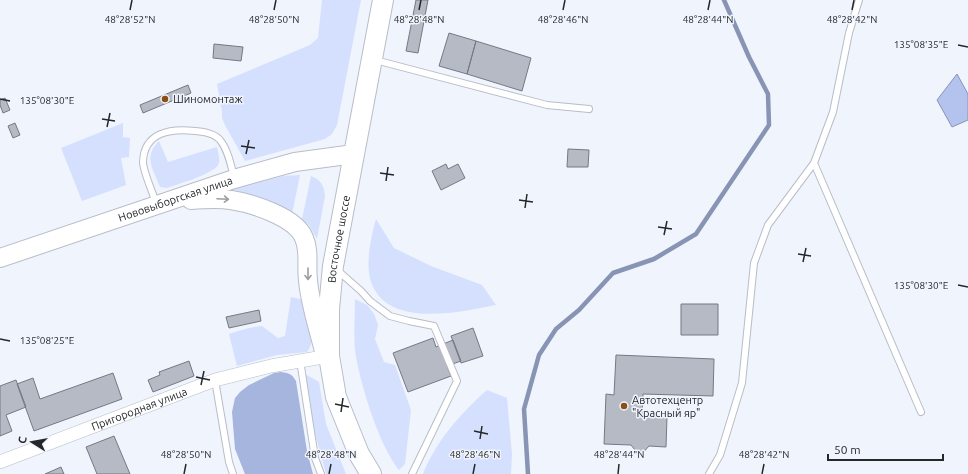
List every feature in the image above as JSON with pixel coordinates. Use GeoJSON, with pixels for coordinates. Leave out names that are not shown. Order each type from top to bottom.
{"type":"FeatureCollection","features":[{"type":"Feature","properties":{"kind":"main road","name":"Восточное шоссе"},"geometry":{"type":"LineString","coordinates":[[371,474],[359,454],[336,397],[327,356],[333,266],[383,0]]}},
{"type":"Feature","properties":{"kind":"street","name":"Нововыборгская улица"},"geometry":{"type":"LineString","coordinates":[[0,256],[157,206],[234,179],[295,162],[354,154]]}},
{"type":"Feature","properties":{"kind":"street"},"geometry":{"type":"LineString","coordinates":[[157,206],[210,199],[231,200],[278,215],[296,226],[304,237],[308,254],[310,299],[327,356]]}},
{"type":"Feature","properties":{"kind":"street","name":"Пригородная улица"},"geometry":{"type":"LineString","coordinates":[[0,462],[215,380],[271,366],[327,356]]}},
{"type":"Feature","properties":{"kind":"lane"},"geometry":{"type":"LineString","coordinates":[[709,474],[720,455],[742,383],[754,263],[768,225],[814,163],[833,112],[849,32],[859,0]]}},
{"type":"Feature","properties":{"kind":"lane"},"geometry":{"type":"LineString","coordinates":[[372,59],[546,105],[589,109]]}},
{"type":"Feature","properties":{"kind":"lane"},"geometry":{"type":"LineString","coordinates":[[157,206],[143,164],[145,150],[148,143],[157,135],[175,129],[205,132],[214,135],[220,140],[227,154],[234,179]]}},
{"type":"Feature","properties":{"kind":"lane"},"geometry":{"type":"LineString","coordinates":[[814,163],[921,412]]}},
{"type":"Feature","properties":{"kind":"lane"},"geometry":{"type":"LineString","coordinates":[[333,266],[361,291],[370,302],[390,316],[434,326],[457,381],[412,474]]}},
{"type":"Feature","properties":{"kind":"lane"},"geometry":{"type":"LineString","coordinates":[[300,360],[315,458],[321,474]]}},
{"type":"Feature","properties":{"kind":"lane"},"geometry":{"type":"LineString","coordinates":[[215,380],[229,462],[234,474]]}},
{"type":"Feature","properties":{"kind":"shaded area"},"geometry":{"type":"Polygon","coordinates":[[[322,0],[361,0],[337,125],[332,134],[325,139],[245,161],[222,118],[217,84],[310,45],[318,38],[322,0]]]}},
{"type":"Feature","properties":{"kind":"shaded area"},"geometry":{"type":"Polygon","coordinates":[[[957,74],[968,94],[968,120],[952,127],[937,100],[957,74]]]}},
{"type":"Feature","properties":{"kind":"shaded area"},"geometry":{"type":"Polygon","coordinates":[[[123,123],[123,137],[130,138],[129,157],[121,158],[126,185],[82,201],[61,148],[123,123]]]}},
{"type":"Feature","properties":{"kind":"shaded area"},"geometry":{"type":"Polygon","coordinates":[[[159,141],[168,162],[217,147],[219,163],[209,172],[195,178],[167,188],[160,187],[152,169],[150,158],[151,152],[159,141]]]}},
{"type":"Feature","properties":{"kind":"shaded area"},"geometry":{"type":"Polygon","coordinates":[[[300,175],[292,214],[248,194],[231,189],[283,176],[300,175]]]}},
{"type":"Feature","properties":{"kind":"shaded area"},"geometry":{"type":"Polygon","coordinates":[[[311,176],[321,183],[325,196],[317,239],[309,225],[302,219],[311,176]]]}},
{"type":"Feature","properties":{"kind":"shaded area"},"geometry":{"type":"Polygon","coordinates":[[[376,219],[394,248],[431,266],[482,285],[496,305],[463,311],[426,314],[408,312],[392,306],[380,297],[371,282],[369,275],[369,250],[376,219]]]}},
{"type":"Feature","properties":{"kind":"shaded area"},"geometry":{"type":"Polygon","coordinates":[[[291,297],[305,300],[312,327],[312,340],[307,352],[277,355],[237,366],[229,334],[262,326],[278,338],[285,336],[291,297]]]}},
{"type":"Feature","properties":{"kind":"shaded area"},"geometry":{"type":"Polygon","coordinates":[[[355,299],[367,305],[374,314],[378,325],[375,339],[384,362],[395,365],[411,410],[405,464],[399,470],[378,432],[362,385],[355,350],[355,299]]]}},
{"type":"Feature","properties":{"kind":"shaded area"},"geometry":{"type":"Polygon","coordinates":[[[281,372],[290,374],[296,381],[307,451],[313,474],[245,474],[235,449],[232,412],[235,398],[249,385],[274,373],[281,372]]]}},
{"type":"Feature","properties":{"kind":"shaded area"},"geometry":{"type":"Polygon","coordinates":[[[305,374],[319,382],[326,424],[346,474],[326,474],[314,430],[305,374]]]}},
{"type":"Feature","properties":{"kind":"shaded area"},"geometry":{"type":"Polygon","coordinates":[[[487,390],[507,398],[512,454],[511,474],[423,474],[435,450],[450,428],[487,390]]]}},
{"type":"Feature","properties":{"kind":"building"},"geometry":{"type":"Polygon","coordinates":[[[416,0],[428,0],[418,53],[406,51],[416,0]]]}},
{"type":"Feature","properties":{"kind":"building"},"geometry":{"type":"Polygon","coordinates":[[[449,33],[476,41],[467,74],[439,66],[449,33]]]}},
{"type":"Feature","properties":{"kind":"building"},"geometry":{"type":"Polygon","coordinates":[[[476,41],[531,58],[522,91],[467,74],[476,41]]]}},
{"type":"Feature","properties":{"kind":"building"},"geometry":{"type":"Polygon","coordinates":[[[214,44],[243,47],[241,61],[213,58],[214,44]]]}},
{"type":"Feature","properties":{"kind":"building","name":"Шиномонтаж"},"geometry":{"type":"Polygon","coordinates":[[[188,85],[191,93],[143,113],[140,105],[188,85]]]}},
{"type":"Feature","properties":{"kind":"building"},"geometry":{"type":"Polygon","coordinates":[[[5,98],[10,110],[3,113],[0,100],[5,98]]]}},
{"type":"Feature","properties":{"kind":"building"},"geometry":{"type":"Polygon","coordinates":[[[15,123],[20,135],[13,138],[8,126],[15,123]]]}},
{"type":"Feature","properties":{"kind":"building"},"geometry":{"type":"Polygon","coordinates":[[[568,149],[589,150],[588,167],[567,167],[568,149]]]}},
{"type":"Feature","properties":{"kind":"building"},"geometry":{"type":"Polygon","coordinates":[[[446,164],[448,169],[458,164],[465,178],[441,190],[432,171],[446,164]]]}},
{"type":"Feature","properties":{"kind":"building"},"geometry":{"type":"Polygon","coordinates":[[[681,304],[718,304],[718,335],[681,335],[681,304]]]}},
{"type":"Feature","properties":{"kind":"building"},"geometry":{"type":"Polygon","coordinates":[[[259,310],[261,321],[229,328],[226,317],[259,310]]]}},
{"type":"Feature","properties":{"kind":"building"},"geometry":{"type":"Polygon","coordinates":[[[473,328],[483,356],[461,363],[451,336],[473,328]]]}},
{"type":"Feature","properties":{"kind":"building"},"geometry":{"type":"Polygon","coordinates":[[[433,338],[436,347],[453,340],[461,361],[447,366],[451,376],[408,392],[393,353],[433,338]]]}},
{"type":"Feature","properties":{"kind":"building","name":"Автотехцентр \"Красный яр\""},"geometry":{"type":"Polygon","coordinates":[[[616,355],[714,359],[713,396],[643,394],[642,416],[667,417],[666,447],[649,446],[640,456],[631,445],[604,444],[606,394],[614,395],[616,355]]]}},
{"type":"Feature","properties":{"kind":"building"},"geometry":{"type":"Polygon","coordinates":[[[189,361],[194,376],[153,392],[148,380],[160,375],[159,372],[189,361]]]}},
{"type":"Feature","properties":{"kind":"building"},"geometry":{"type":"Polygon","coordinates":[[[113,373],[122,399],[34,431],[17,384],[33,378],[40,399],[113,373]]]}},
{"type":"Feature","properties":{"kind":"building"},"geometry":{"type":"Polygon","coordinates":[[[16,380],[26,407],[6,415],[12,431],[0,436],[0,386],[16,380]]]}},
{"type":"Feature","properties":{"kind":"building"},"geometry":{"type":"Polygon","coordinates":[[[114,436],[130,474],[97,474],[86,447],[114,436]]]}},
{"type":"Feature","properties":{"kind":"building"},"geometry":{"type":"Polygon","coordinates":[[[61,467],[64,474],[45,474],[61,467]]]}},
{"type":"Feature","properties":{"kind":"waterway"},"geometry":{"type":"LineString","coordinates":[[528,474],[524,409],[539,355],[556,329],[579,310],[613,273],[654,259],[696,234],[769,125],[768,94],[749,57],[724,0]]}},
{"type":"Feature","properties":{"kind":"place","name":"Шиномонтаж"},"geometry":{"type":"Point","coordinates":[165,99]}},
{"type":"Feature","properties":{"kind":"place","name":"Автотехцентр \"Красный яр\""},"geometry":{"type":"Point","coordinates":[624,406]}}]}
